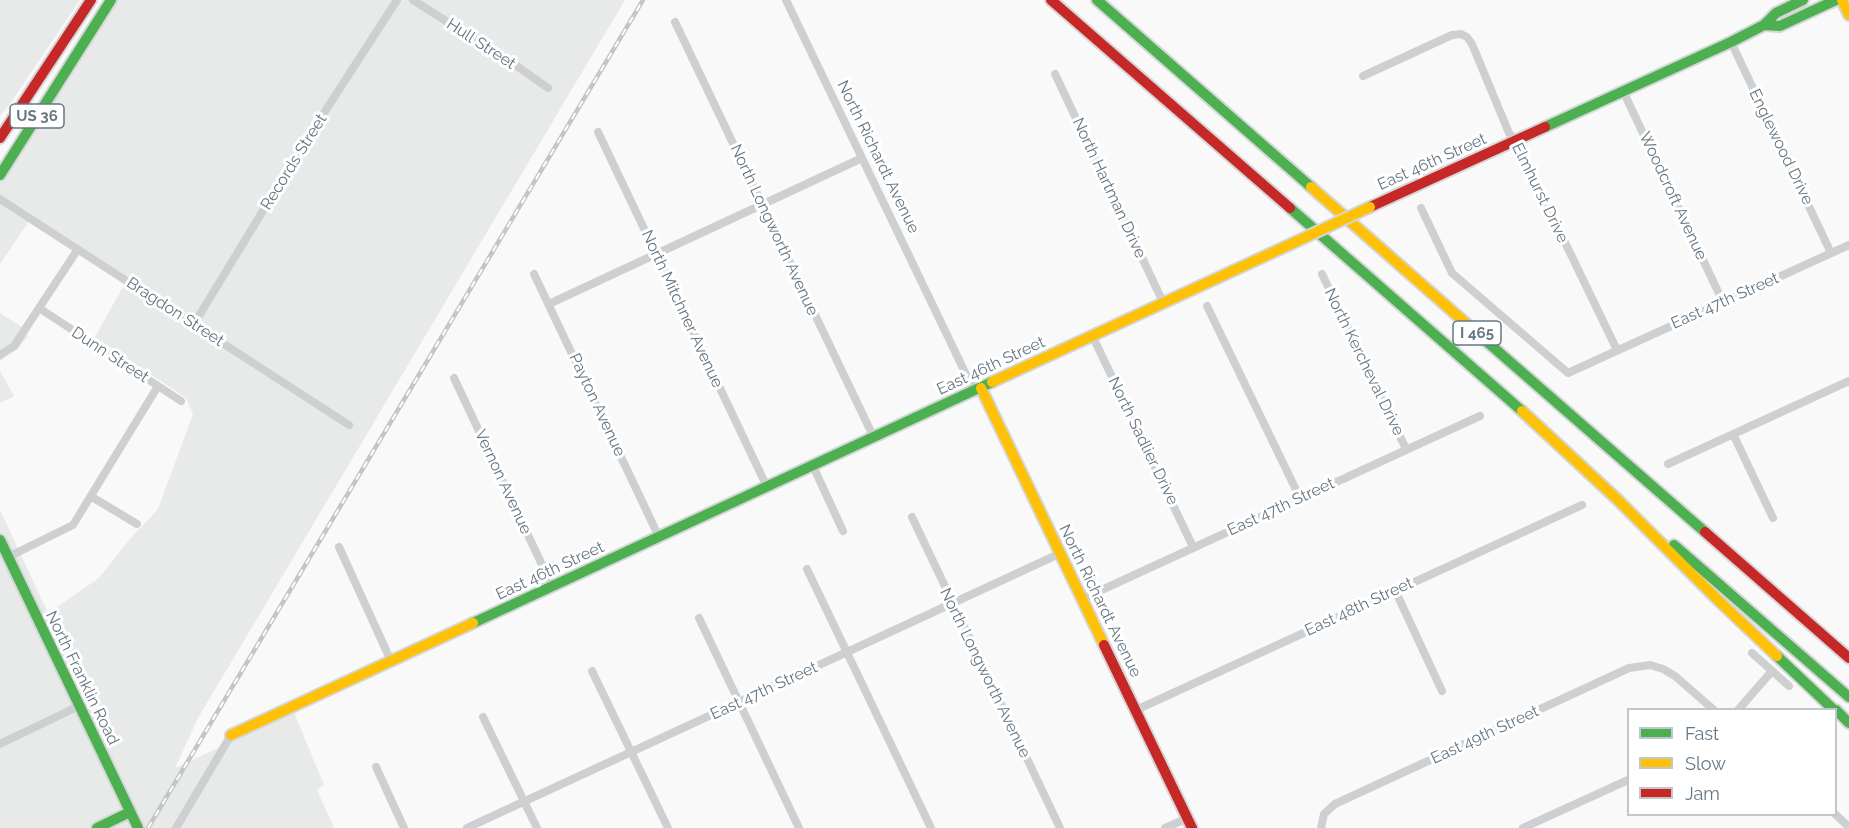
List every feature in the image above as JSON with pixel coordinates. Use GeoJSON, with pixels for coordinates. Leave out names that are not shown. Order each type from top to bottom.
{"type":"FeatureCollection","features":[{"type":"Feature","properties":{"kind":"main road","name":"US 36"},"geometry":{"type":"LineString","coordinates":[[0,138],[91,0]]}},
{"type":"Feature","properties":{"kind":"main road","name":"US 36"},"geometry":{"type":"LineString","coordinates":[[0,175],[111,0]]}},
{"type":"Feature","properties":{"kind":"main road","name":"I 465"},"geometry":{"type":"LineString","coordinates":[[1051,0],[1514,404],[1618,500],[1693,560],[1849,697]]}},
{"type":"Feature","properties":{"kind":"main road","name":"I 465"},"geometry":{"type":"LineString","coordinates":[[1097,0],[1849,658]]}},
{"type":"Feature","properties":{"kind":"main road","name":"East 46th Street"},"geometry":{"type":"LineString","coordinates":[[231,735],[978,390],[1163,302],[1731,42],[1764,25],[1776,12],[1803,0]]}},
{"type":"Feature","properties":{"kind":"main road","name":"East 46th Street"},"geometry":{"type":"LineString","coordinates":[[1764,25],[1780,26],[1836,0]]}},
{"type":"Feature","properties":{"kind":"main road"},"geometry":{"type":"LineString","coordinates":[[1842,0],[1849,15]]}},
{"type":"Feature","properties":{"kind":"main road","name":"North Richardt Avenue"},"geometry":{"type":"LineString","coordinates":[[978,390],[1061,553],[1190,823]]}},
{"type":"Feature","properties":{"kind":"main road"},"geometry":{"type":"LineString","coordinates":[[1618,500],[1717,599],[1833,708]]}},
{"type":"Feature","properties":{"kind":"main road","name":"North Franklin Road"},"geometry":{"type":"LineString","coordinates":[[0,540],[138,828]]}},
{"type":"Feature","properties":{"kind":"main road"},"geometry":{"type":"LineString","coordinates":[[1837,712],[1849,723]]}},
{"type":"Feature","properties":{"kind":"main road"},"geometry":{"type":"LineString","coordinates":[[97,828],[130,812]]}},
{"type":"Feature","properties":{"kind":"street","name":"Records Street"},"geometry":{"type":"LineString","coordinates":[[194,324],[300,150],[397,0]]}},
{"type":"Feature","properties":{"kind":"street","name":"Hull Street"},"geometry":{"type":"LineString","coordinates":[[413,0],[548,88]]}},
{"type":"Feature","properties":{"kind":"street","name":"North Richardt Avenue"},"geometry":{"type":"LineString","coordinates":[[786,0],[978,390]]}},
{"type":"Feature","properties":{"kind":"street","name":"North Longworth Avenue"},"geometry":{"type":"LineString","coordinates":[[675,22],[874,438]]}},
{"type":"Feature","properties":{"kind":"street","name":"Elmhurst Drive"},"geometry":{"type":"LineString","coordinates":[[1363,76],[1452,35],[1464,36],[1472,44],[1509,133],[1516,141],[1617,350]]}},
{"type":"Feature","properties":{"kind":"street","name":"Englewood Drive"},"geometry":{"type":"LineString","coordinates":[[1731,42],[1832,253]]}},
{"type":"Feature","properties":{"kind":"street","name":"North Hartman Drive"},"geometry":{"type":"LineString","coordinates":[[1054,74],[1163,302]]}},
{"type":"Feature","properties":{"kind":"street","name":"Woodcroft Avenue"},"geometry":{"type":"LineString","coordinates":[[1623,91],[1724,302]]}},
{"type":"Feature","properties":{"kind":"street","name":"North Mitchner Avenue"},"geometry":{"type":"LineString","coordinates":[[598,132],[767,487]]}},
{"type":"Feature","properties":{"kind":"street"},"geometry":{"type":"LineString","coordinates":[[549,304],[862,158]]}},
{"type":"Feature","properties":{"kind":"street","name":"Bragdon Street"},"geometry":{"type":"LineString","coordinates":[[0,199],[349,425]]}},
{"type":"Feature","properties":{"kind":"street","name":"East 47th Street"},"geometry":{"type":"LineString","coordinates":[[1420,208],[1452,273],[1568,373],[1849,245]]}},
{"type":"Feature","properties":{"kind":"street"},"geometry":{"type":"LineString","coordinates":[[0,355],[14,346],[78,249]]}},
{"type":"Feature","properties":{"kind":"street","name":"Payton Avenue"},"geometry":{"type":"LineString","coordinates":[[534,274],[659,537]]}},
{"type":"Feature","properties":{"kind":"street","name":"North Kercheval Drive"},"geometry":{"type":"LineString","coordinates":[[1322,274],[1406,449]]}},
{"type":"Feature","properties":{"kind":"street"},"geometry":{"type":"LineString","coordinates":[[1207,306],[1300,498]]}},
{"type":"Feature","properties":{"kind":"street","name":"Dunn Street"},"geometry":{"type":"LineString","coordinates":[[39,309],[181,401]]}},
{"type":"Feature","properties":{"kind":"street","name":"North Sadlier Drive"},"geometry":{"type":"LineString","coordinates":[[1092,335],[1193,547]]}},
{"type":"Feature","properties":{"kind":"street","name":"Vernon Avenue"},"geometry":{"type":"LineString","coordinates":[[454,378],[552,586]]}},
{"type":"Feature","properties":{"kind":"street"},"geometry":{"type":"LineString","coordinates":[[1668,464],[1849,381]]}},
{"type":"Feature","properties":{"kind":"street"},"geometry":{"type":"LineString","coordinates":[[8,557],[73,525],[158,386]]}},
{"type":"Feature","properties":{"kind":"street","name":"East 47th Street"},"geometry":{"type":"LineString","coordinates":[[1082,599],[1480,416]]}},
{"type":"Feature","properties":{"kind":"street"},"geometry":{"type":"LineString","coordinates":[[1733,434],[1773,518]]}},
{"type":"Feature","properties":{"kind":"street"},"geometry":{"type":"LineString","coordinates":[[813,466],[843,531]]}},
{"type":"Feature","properties":{"kind":"street"},"geometry":{"type":"LineString","coordinates":[[92,497],[137,524]]}},
{"type":"Feature","properties":{"kind":"street","name":"East 48th Street"},"geometry":{"type":"LineString","coordinates":[[1136,710],[1582,505]]}},
{"type":"Feature","properties":{"kind":"street","name":"North Longworth Avenue"},"geometry":{"type":"LineString","coordinates":[[912,518],[1060,828]]}},
{"type":"Feature","properties":{"kind":"street"},"geometry":{"type":"LineString","coordinates":[[339,547],[391,661]]}},
{"type":"Feature","properties":{"kind":"street","name":"East 47th Street"},"geometry":{"type":"LineString","coordinates":[[467,828],[1061,553]]}},
{"type":"Feature","properties":{"kind":"street"},"geometry":{"type":"LineString","coordinates":[[807,569],[931,828]]}},
{"type":"Feature","properties":{"kind":"street"},"geometry":{"type":"LineString","coordinates":[[1395,590],[1442,691]]}},
{"type":"Feature","properties":{"kind":"street"},"geometry":{"type":"LineString","coordinates":[[699,618],[799,828]]}},
{"type":"Feature","properties":{"kind":"street"},"geometry":{"type":"LineString","coordinates":[[1752,653],[1790,686]]}},
{"type":"Feature","properties":{"kind":"street","name":"East 49th Street"},"geometry":{"type":"LineString","coordinates":[[1321,828],[1323,818],[1335,804],[1629,668],[1654,666],[1672,674],[1712,708]]}},
{"type":"Feature","properties":{"kind":"street"},"geometry":{"type":"LineString","coordinates":[[1740,708],[1772,670]]}},
{"type":"Feature","properties":{"kind":"street"},"geometry":{"type":"LineString","coordinates":[[592,671],[668,828]]}},
{"type":"Feature","properties":{"kind":"street"},"geometry":{"type":"LineString","coordinates":[[0,744],[79,706]]}},
{"type":"Feature","properties":{"kind":"street"},"geometry":{"type":"LineString","coordinates":[[483,717],[537,828]]}},
{"type":"Feature","properties":{"kind":"street"},"geometry":{"type":"LineString","coordinates":[[176,828],[231,735]]}},
{"type":"Feature","properties":{"kind":"street"},"geometry":{"type":"LineString","coordinates":[[376,767],[404,828]]}},
{"type":"Feature","properties":{"kind":"street"},"geometry":{"type":"LineString","coordinates":[[1524,828],[1627,781]]}},
{"type":"Feature","properties":{"kind":"street"},"geometry":{"type":"LineString","coordinates":[[1837,816],[1849,827]]}},
{"type":"Feature","properties":{"kind":"street"},"geometry":{"type":"LineString","coordinates":[[1165,828],[1190,823]]}},
{"type":"Feature","properties":{"kind":"shaded area"},"geometry":{"type":"Polygon","coordinates":[[[0,0],[80,0],[0,116],[0,0]]]}},
{"type":"Feature","properties":{"kind":"shaded area"},"geometry":{"type":"Polygon","coordinates":[[[118,0],[625,0],[198,718],[175,768],[294,712],[324,785],[317,790],[334,828],[0,828],[0,510],[48,613],[99,578],[129,540],[158,509],[193,414],[186,398],[95,337],[125,283],[29,221],[0,264],[0,182],[118,0]]]}},
{"type":"Feature","properties":{"kind":"shaded area"},"geometry":{"type":"Polygon","coordinates":[[[0,313],[22,327],[28,336],[18,349],[0,361],[0,313]]]}},
{"type":"Feature","properties":{"kind":"shaded area"},"geometry":{"type":"Polygon","coordinates":[[[0,371],[14,396],[0,403],[0,371]]]}},
{"type":"Feature","properties":{"kind":"railway"},"geometry":{"type":"LineString","coordinates":[[148,828],[643,0]]}},
{"type":"Feature","properties":{"kind":"traffic: fast"},"geometry":{"type":"LineString","coordinates":[[0,175],[111,0]]}},
{"type":"Feature","properties":{"kind":"traffic: fast"},"geometry":{"type":"LineString","coordinates":[[1097,0],[1311,187]]}},
{"type":"Feature","properties":{"kind":"traffic: fast"},"geometry":{"type":"LineString","coordinates":[[1545,127],[1731,42],[1764,25],[1776,13],[1803,0]]}},
{"type":"Feature","properties":{"kind":"traffic: fast"},"geometry":{"type":"LineString","coordinates":[[1764,25],[1780,26],[1836,0]]}},
{"type":"Feature","properties":{"kind":"traffic: fast"},"geometry":{"type":"LineString","coordinates":[[1290,208],[1522,411]]}},
{"type":"Feature","properties":{"kind":"traffic: fast"},"geometry":{"type":"LineString","coordinates":[[1485,340],[1705,532]]}},
{"type":"Feature","properties":{"kind":"traffic: fast"},"geometry":{"type":"LineString","coordinates":[[473,623],[992,382]]}},
{"type":"Feature","properties":{"kind":"traffic: fast"},"geometry":{"type":"LineString","coordinates":[[0,540],[138,828]]}},
{"type":"Feature","properties":{"kind":"traffic: fast"},"geometry":{"type":"LineString","coordinates":[[1674,545],[1849,697]]}},
{"type":"Feature","properties":{"kind":"traffic: fast"},"geometry":{"type":"LineString","coordinates":[[1777,656],[1832,708]]}},
{"type":"Feature","properties":{"kind":"traffic: fast"},"geometry":{"type":"LineString","coordinates":[[1837,711],[1849,723]]}},
{"type":"Feature","properties":{"kind":"traffic: fast"},"geometry":{"type":"LineString","coordinates":[[97,828],[130,812]]}},
{"type":"Feature","properties":{"kind":"traffic: slow"},"geometry":{"type":"LineString","coordinates":[[1842,0],[1849,15]]}},
{"type":"Feature","properties":{"kind":"traffic: slow"},"geometry":{"type":"LineString","coordinates":[[1311,187],[1485,340]]}},
{"type":"Feature","properties":{"kind":"traffic: slow"},"geometry":{"type":"LineString","coordinates":[[1291,244],[1370,207]]}},
{"type":"Feature","properties":{"kind":"traffic: slow"},"geometry":{"type":"LineString","coordinates":[[992,382],[1291,244]]}},
{"type":"Feature","properties":{"kind":"traffic: slow"},"geometry":{"type":"LineString","coordinates":[[981,388],[1104,645]]}},
{"type":"Feature","properties":{"kind":"traffic: slow"},"geometry":{"type":"LineString","coordinates":[[1522,411],[1618,500],[1777,656]]}},
{"type":"Feature","properties":{"kind":"traffic: slow"},"geometry":{"type":"LineString","coordinates":[[231,735],[473,623]]}},
{"type":"Feature","properties":{"kind":"traffic: jam"},"geometry":{"type":"LineString","coordinates":[[0,138],[91,0]]}},
{"type":"Feature","properties":{"kind":"traffic: jam"},"geometry":{"type":"LineString","coordinates":[[1051,0],[1290,208]]}},
{"type":"Feature","properties":{"kind":"traffic: jam"},"geometry":{"type":"LineString","coordinates":[[1370,207],[1545,127]]}},
{"type":"Feature","properties":{"kind":"traffic: jam"},"geometry":{"type":"LineString","coordinates":[[1705,532],[1849,658]]}},
{"type":"Feature","properties":{"kind":"traffic: jam"},"geometry":{"type":"LineString","coordinates":[[1104,645],[1192,828]]}}]}
